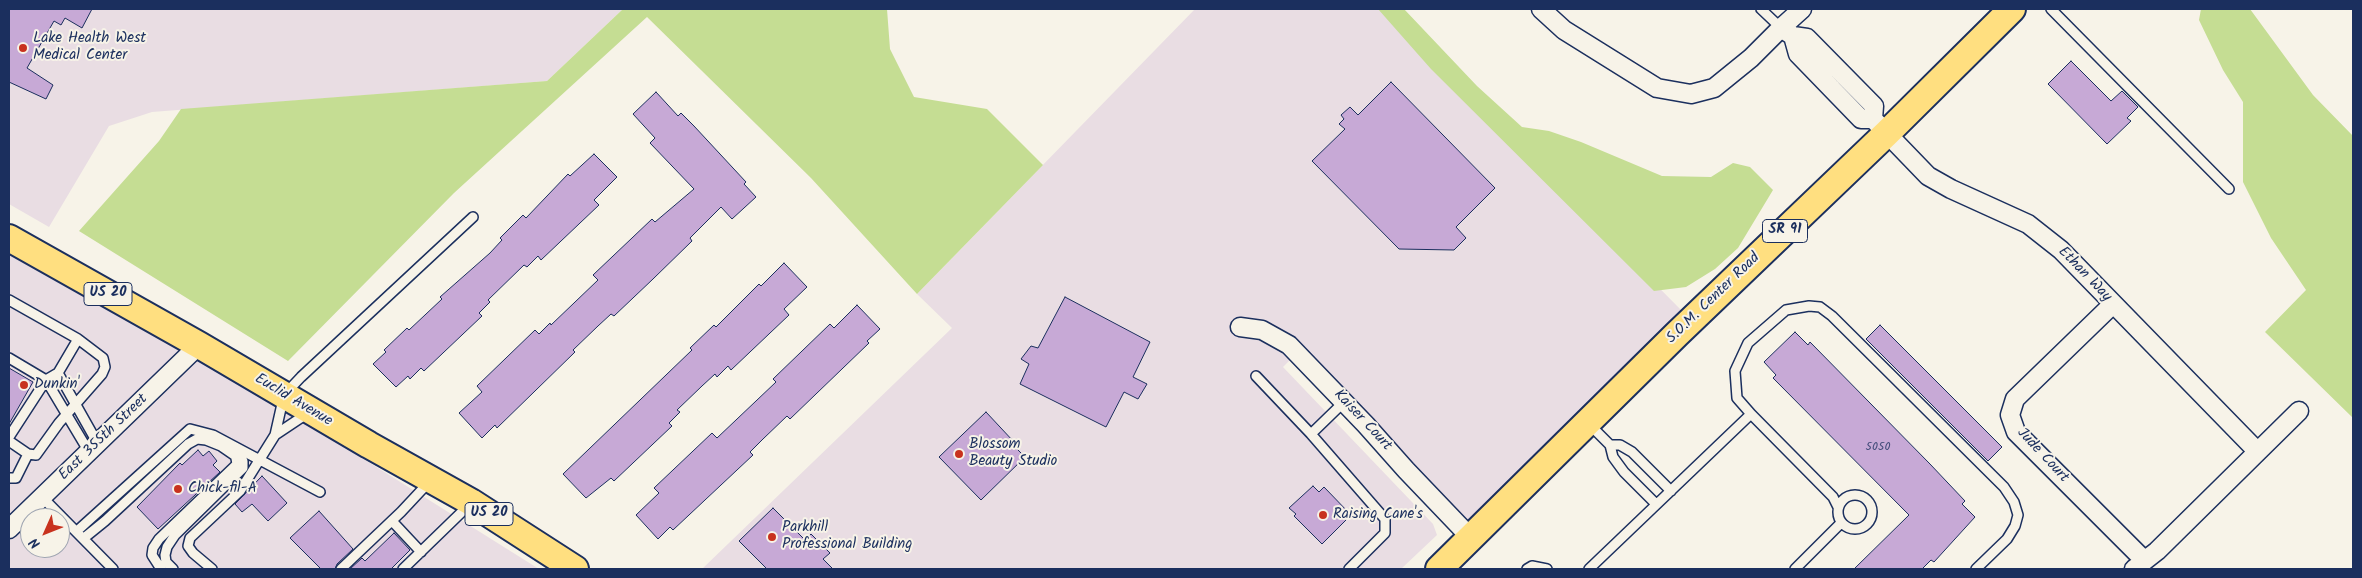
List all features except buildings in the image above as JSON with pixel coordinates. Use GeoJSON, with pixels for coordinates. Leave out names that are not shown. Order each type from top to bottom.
{"type":"FeatureCollection","features":[{"type":"Feature","properties":{"kind":"main road","name":"S.O.M. Center Road"},"geometry":{"type":"LineString","coordinates":[[1439,569],[1682,329],[1880,126],[2012,9]]}},
{"type":"Feature","properties":{"kind":"main road","name":"Euclid Avenue"},"geometry":{"type":"LineString","coordinates":[[9,238],[432,479],[574,569]]}},
{"type":"Feature","properties":{"kind":"street"},"geometry":{"type":"LineString","coordinates":[[1541,9],[1564,30],[1657,88],[1691,94],[1714,88],[1787,32],[1802,9]]}},
{"type":"Feature","properties":{"kind":"street"},"geometry":{"type":"LineString","coordinates":[[1787,32],[1798,54],[1861,119],[1880,126]]}},
{"type":"Feature","properties":{"kind":"street","name":"Ethan Way"},"geometry":{"type":"LineString","coordinates":[[1880,126],[1928,176],[1951,189],[2028,224],[2061,250],[2257,451]]}},
{"type":"Feature","properties":{"kind":"street","name":"Jude Court"},"geometry":{"type":"LineString","coordinates":[[2113,304],[2015,399],[2010,415],[2016,432],[2139,564]]}},
{"type":"Feature","properties":{"kind":"street","name":"Kaiser Court"},"geometry":{"type":"LineString","coordinates":[[1240,327],[1262,330],[1289,345],[1471,538]]}},
{"type":"Feature","properties":{"kind":"street","name":"East 355th Street"},"geometry":{"type":"LineString","coordinates":[[9,530],[199,346]]}},
{"type":"Feature","properties":{"kind":"street"},"geometry":{"type":"LineString","coordinates":[[2139,564],[2157,551],[2299,411]]}},
{"type":"Feature","properties":{"kind":"lane"},"geometry":{"type":"LineString","coordinates":[[1761,9],[1787,32]]}},
{"type":"Feature","properties":{"kind":"lane"},"geometry":{"type":"LineString","coordinates":[[2051,9],[2229,189]]}},
{"type":"Feature","properties":{"kind":"lane"},"geometry":{"type":"LineString","coordinates":[[212,569],[193,553],[188,546],[190,538],[240,491],[275,435],[284,395],[301,376],[473,217]]}},
{"type":"Feature","properties":{"kind":"lane"},"geometry":{"type":"LineString","coordinates":[[9,300],[78,339],[103,358],[105,367],[102,374],[36,455],[28,454],[9,441]]}},
{"type":"Feature","properties":{"kind":"lane"},"geometry":{"type":"LineString","coordinates":[[1838,507],[1845,498],[1856,495],[1866,499],[1872,509],[1870,520],[1862,528],[1851,529],[1842,523],[1833,497],[1737,398],[1734,371],[1748,343],[1786,310],[1809,306],[1820,307],[1832,316],[2004,487],[2014,502],[2018,515],[2015,526],[2007,539],[1976,569]]}},
{"type":"Feature","properties":{"kind":"lane"},"geometry":{"type":"LineString","coordinates":[[9,437],[46,380],[58,373],[78,339]]}},
{"type":"Feature","properties":{"kind":"lane"},"geometry":{"type":"LineString","coordinates":[[9,358],[46,380],[66,416],[94,448]]}},
{"type":"Feature","properties":{"kind":"lane"},"geometry":{"type":"LineString","coordinates":[[58,373],[94,448]]}},
{"type":"Feature","properties":{"kind":"lane"},"geometry":{"type":"LineString","coordinates":[[1256,376],[1311,434],[1385,519],[1385,532],[1349,569]]}},
{"type":"Feature","properties":{"kind":"lane"},"geometry":{"type":"LineString","coordinates":[[1311,434],[1344,402]]}},
{"type":"Feature","properties":{"kind":"lane"},"geometry":{"type":"LineString","coordinates":[[275,435],[286,430],[311,411]]}},
{"type":"Feature","properties":{"kind":"lane"},"geometry":{"type":"LineString","coordinates":[[1589,569],[1751,414]]}},
{"type":"Feature","properties":{"kind":"lane"},"geometry":{"type":"LineString","coordinates":[[1588,422],[1610,445],[1613,457],[1624,472],[1656,504]]}},
{"type":"Feature","properties":{"kind":"lane"},"geometry":{"type":"LineString","coordinates":[[80,535],[190,429],[213,435],[320,492]]}},
{"type":"Feature","properties":{"kind":"lane"},"geometry":{"type":"LineString","coordinates":[[80,535],[105,521],[192,442],[197,439],[206,440],[221,446],[243,461],[244,468],[181,530],[167,547],[164,555],[166,562],[173,569]]}},
{"type":"Feature","properties":{"kind":"lane"},"geometry":{"type":"LineString","coordinates":[[1610,445],[1625,447],[1671,491]]}},
{"type":"Feature","properties":{"kind":"lane"},"geometry":{"type":"LineString","coordinates":[[162,569],[152,555],[153,548],[159,539],[234,468],[237,464],[237,457],[233,446]]}},
{"type":"Feature","properties":{"kind":"lane"},"geometry":{"type":"LineString","coordinates":[[9,478],[16,478],[28,454]]}},
{"type":"Feature","properties":{"kind":"lane"},"geometry":{"type":"LineString","coordinates":[[341,569],[392,521],[432,479]]}},
{"type":"Feature","properties":{"kind":"lane"},"geometry":{"type":"LineString","coordinates":[[42,497],[113,569]]}},
{"type":"Feature","properties":{"kind":"lane"},"geometry":{"type":"LineString","coordinates":[[403,569],[471,502]]}},
{"type":"Feature","properties":{"kind":"lane"},"geometry":{"type":"LineString","coordinates":[[392,521],[421,552]]}},
{"type":"Feature","properties":{"kind":"lane"},"geometry":{"type":"LineString","coordinates":[[1794,569],[1842,523]]}},
{"type":"Feature","properties":{"kind":"lane"},"geometry":{"type":"LineString","coordinates":[[1527,569],[1532,566],[1547,569]]}},
{"type":"Feature","properties":{"kind":"shaded area"},"geometry":{"type":"Polygon","coordinates":[[[9,9],[623,9],[547,81],[152,112],[109,126],[49,227],[9,204],[9,9]]]}},
{"type":"Feature","properties":{"kind":"shaded area"},"geometry":{"type":"Polygon","coordinates":[[[1195,9],[1383,9],[1685,314],[1471,528],[1300,350],[1283,367],[1433,524],[1437,535],[1401,569],[702,569],[952,328],[917,294],[1195,9]]]}},
{"type":"Feature","properties":{"kind":"shaded area"},"geometry":{"type":"Polygon","coordinates":[[[9,249],[184,348],[38,508],[20,508],[20,558],[70,558],[70,508],[38,508],[201,357],[539,569],[9,569],[9,249]]]}},
{"type":"Feature","properties":{"kind":"green space"},"geometry":{"type":"Polygon","coordinates":[[[623,9],[887,9],[890,49],[914,97],[987,109],[1043,165],[917,294],[811,178],[647,17],[454,193],[288,361],[79,231],[159,141],[181,109],[547,81],[623,9]]]}},
{"type":"Feature","properties":{"kind":"green space"},"geometry":{"type":"Polygon","coordinates":[[[1378,9],[1404,9],[1477,86],[1522,127],[1549,131],[1581,142],[1662,176],[1711,177],[1733,163],[1750,167],[1773,190],[1738,248],[1715,269],[1686,287],[1654,291],[1431,69],[1378,9]]]}},
{"type":"Feature","properties":{"kind":"green space"},"geometry":{"type":"Polygon","coordinates":[[[2201,9],[2250,9],[2313,95],[2353,136],[2353,418],[2265,332],[2306,290],[2271,238],[2243,182],[2243,102],[2223,70],[2199,20],[2201,9]]]}},
{"type":"Feature","properties":{"kind":"place","name":"Lake Health West Medical Center"},"geometry":{"type":"Point","coordinates":[23,48]}},
{"type":"Feature","properties":{"kind":"place","name":"Dunkin'"},"geometry":{"type":"Point","coordinates":[24,385]}},
{"type":"Feature","properties":{"kind":"place","name":"Blossom Beauty Studio"},"geometry":{"type":"Point","coordinates":[959,454]}},
{"type":"Feature","properties":{"kind":"place","name":"Chick-fil-A"},"geometry":{"type":"Point","coordinates":[178,489]}},
{"type":"Feature","properties":{"kind":"place","name":"Raising Cane's"},"geometry":{"type":"Point","coordinates":[1323,515]}},
{"type":"Feature","properties":{"kind":"place","name":"Parkhill Professional Building"},"geometry":{"type":"Point","coordinates":[772,537]}}]}
